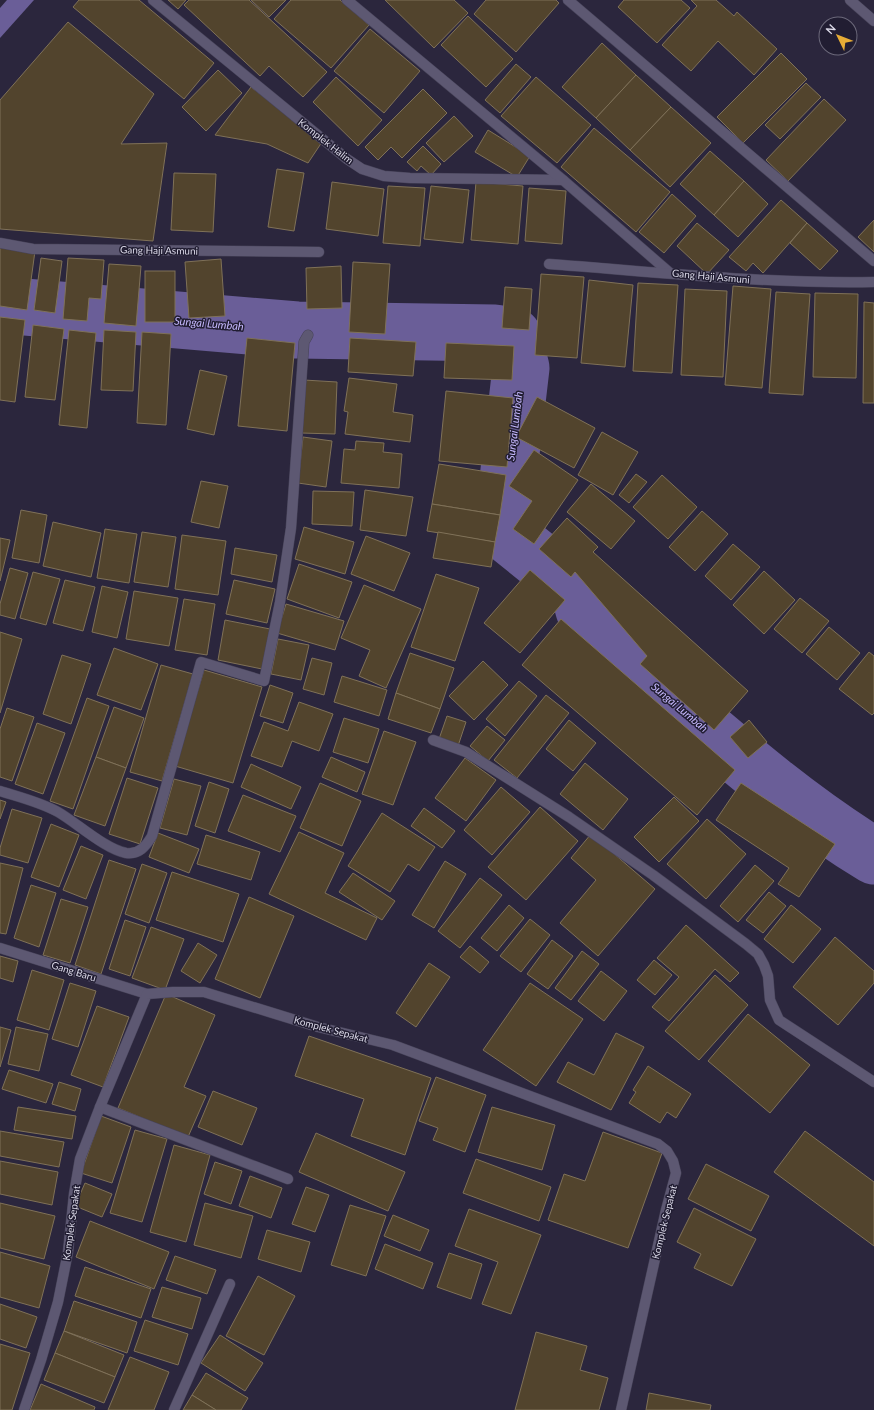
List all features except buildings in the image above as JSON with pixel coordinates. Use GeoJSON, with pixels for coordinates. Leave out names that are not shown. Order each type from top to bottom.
{"type":"FeatureCollection","features":[{"type":"Feature","properties":{"kind":"street","name":"Komplek Halim"},"geometry":{"type":"LineString","coordinates":[[153,0],[347,159],[362,169],[384,176],[410,178],[563,180]]}},
{"type":"Feature","properties":{"kind":"street"},"geometry":{"type":"LineString","coordinates":[[347,0],[563,180],[670,273]]}},
{"type":"Feature","properties":{"kind":"street"},"geometry":{"type":"LineString","coordinates":[[568,0],[874,261]]}},
{"type":"Feature","properties":{"kind":"street"},"geometry":{"type":"LineString","coordinates":[[850,0],[874,21]]}},
{"type":"Feature","properties":{"kind":"street","name":"Gang Haji Asmuni"},"geometry":{"type":"LineString","coordinates":[[0,243],[33,249],[319,252]]}},
{"type":"Feature","properties":{"kind":"street","name":"Gang Haji Asmuni"},"geometry":{"type":"LineString","coordinates":[[549,264],[718,278],[823,283],[874,282]]}},
{"type":"Feature","properties":{"kind":"street"},"geometry":{"type":"LineString","coordinates":[[0,791],[47,806],[114,848],[127,853],[140,851],[146,847],[152,836],[201,662],[264,681],[280,602],[291,528],[304,342],[308,335]]}},
{"type":"Feature","properties":{"kind":"street"},"geometry":{"type":"LineString","coordinates":[[433,740],[466,752],[569,817],[653,875],[746,944],[758,954],[764,965],[768,976],[770,1000],[779,1020],[874,1082]]}},
{"type":"Feature","properties":{"kind":"street","name":"Gang Baru"},"geometry":{"type":"LineString","coordinates":[[0,948],[147,994]]}},
{"type":"Feature","properties":{"kind":"street","name":"Komplek Sepakat"},"geometry":{"type":"LineString","coordinates":[[24,1410],[41,1360],[58,1302],[68,1252],[74,1194],[80,1159],[147,994],[204,992],[318,1027],[394,1045],[658,1144],[667,1151],[673,1160],[676,1174],[666,1210],[621,1410]]}},
{"type":"Feature","properties":{"kind":"street"},"geometry":{"type":"LineString","coordinates":[[100,1107],[288,1179]]}},
{"type":"Feature","properties":{"kind":"street"},"geometry":{"type":"LineString","coordinates":[[174,1410],[230,1284]]}},
{"type":"Feature","properties":{"kind":"shaded area"},"geometry":{"type":"Polygon","coordinates":[[[7,0],[34,0],[0,38],[0,8],[7,0]]]}},
{"type":"Feature","properties":{"kind":"waterway","name":"Sungai Lumbah"},"geometry":{"type":"LineString","coordinates":[[0,305],[297,330],[495,333],[513,336],[521,368],[502,530],[579,592],[584,610],[630,655],[634,668],[721,743],[780,791],[811,814],[874,856]]}}]}
